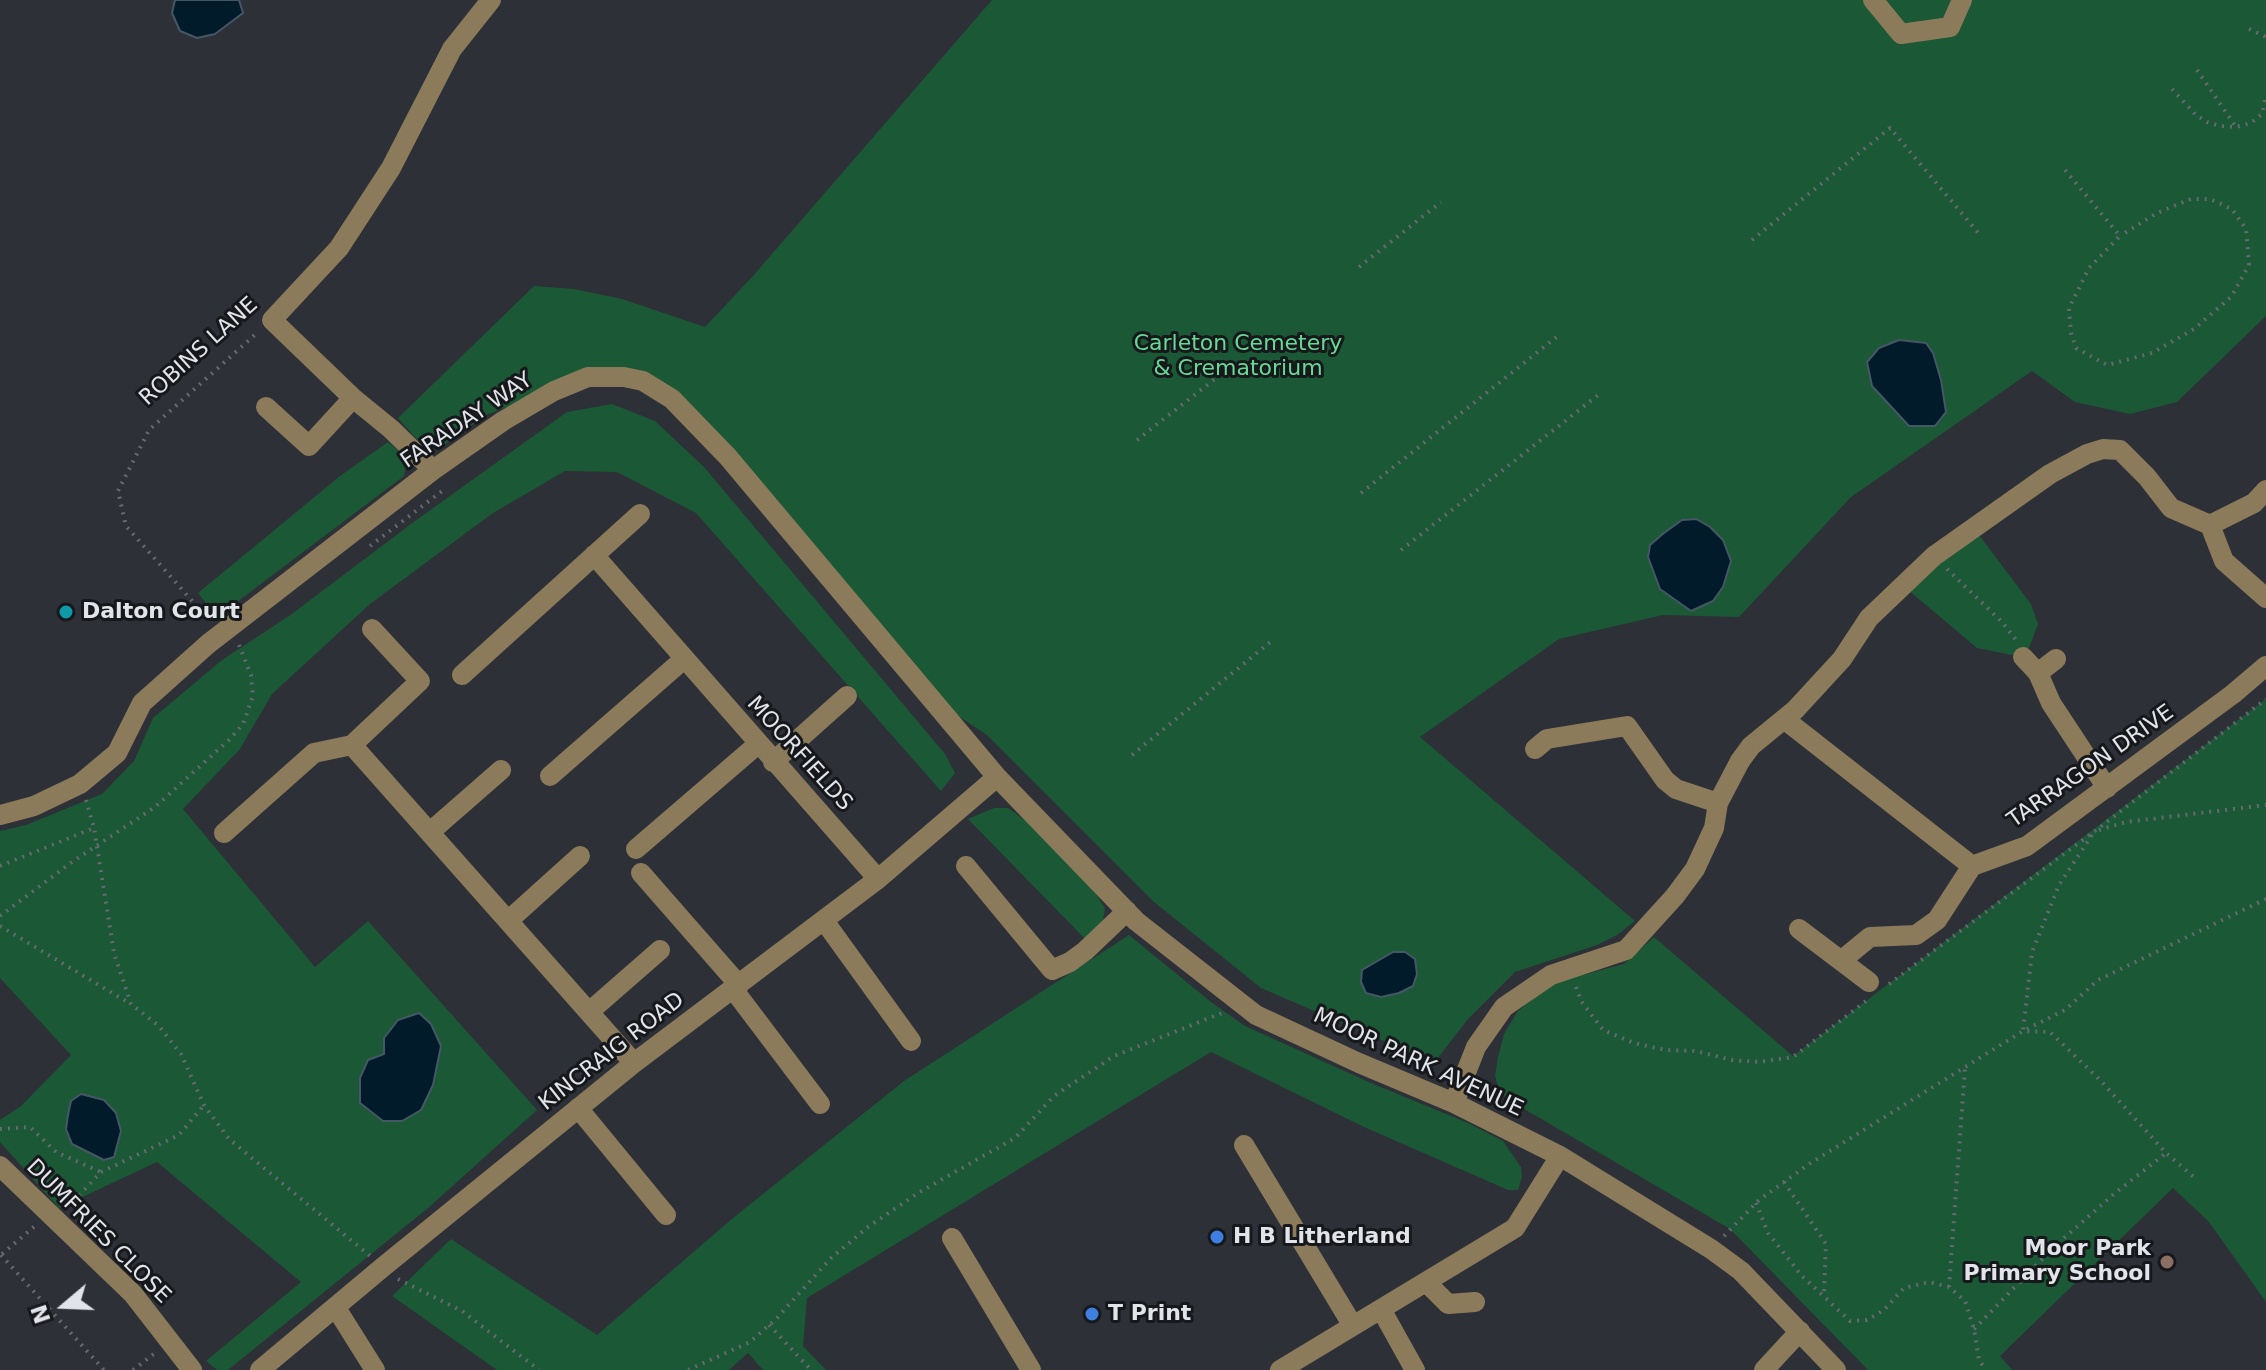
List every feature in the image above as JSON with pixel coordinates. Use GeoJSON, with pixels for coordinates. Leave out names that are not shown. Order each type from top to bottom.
{"type":"FeatureCollection","features":[{"type":"Feature","properties":{"kind":"street","name":"ROBINS LANE"},"geometry":{"type":"LineString","coordinates":[[272,320],[339,248],[391,168],[452,49],[491,0]]}},
{"type":"Feature","properties":{"kind":"street"},"geometry":{"type":"LineString","coordinates":[[1873,0],[1901,34],[1950,27],[1962,0]]}},
{"type":"Feature","properties":{"kind":"street"},"geometry":{"type":"LineString","coordinates":[[272,320],[433,470]]}},
{"type":"Feature","properties":{"kind":"street","name":"FARADAY WAY"},"geometry":{"type":"LineString","coordinates":[[0,815],[34,806],[80,784],[117,753],[142,703],[180,656],[221,633],[433,470],[503,421],[554,391],[588,377],[624,377],[643,381],[672,399],[728,457],[997,777]]}},
{"type":"Feature","properties":{"kind":"street"},"geometry":{"type":"LineString","coordinates":[[266,407],[309,446],[353,398]]}},
{"type":"Feature","properties":{"kind":"street"},"geometry":{"type":"LineString","coordinates":[[1454,1103],[1476,1047],[1504,1007],[1551,975],[1626,950],[1675,896],[1695,869],[1714,828],[1718,803],[1740,761],[1751,746],[1784,719],[1842,659],[1869,618],[1934,556],[2050,474],[2087,454],[2103,449],[2120,450],[2147,477],[2171,508],[2210,525],[2224,561],[2266,598]]}},
{"type":"Feature","properties":{"kind":"street"},"geometry":{"type":"LineString","coordinates":[[2210,525],[2254,503],[2266,490]]}},
{"type":"Feature","properties":{"kind":"street"},"geometry":{"type":"LineString","coordinates":[[462,675],[640,514]]}},
{"type":"Feature","properties":{"kind":"street","name":"MOORFIELDS"},"geometry":{"type":"LineString","coordinates":[[594,555],[878,879]]}},
{"type":"Feature","properties":{"kind":"street"},"geometry":{"type":"LineString","coordinates":[[224,833],[314,753],[352,745],[420,681],[372,629]]}},
{"type":"Feature","properties":{"kind":"street"},"geometry":{"type":"LineString","coordinates":[[2023,657],[2038,673],[2051,703],[2107,788]]}},
{"type":"Feature","properties":{"kind":"street"},"geometry":{"type":"LineString","coordinates":[[550,776],[684,659]]}},
{"type":"Feature","properties":{"kind":"street"},"geometry":{"type":"LineString","coordinates":[[2038,673],[2056,659]]}},
{"type":"Feature","properties":{"kind":"street","name":"TARRAGON DRIVE"},"geometry":{"type":"LineString","coordinates":[[1972,866],[2027,846],[2233,694],[2266,666]]}},
{"type":"Feature","properties":{"kind":"street"},"geometry":{"type":"LineString","coordinates":[[773,762],[847,696]]}},
{"type":"Feature","properties":{"kind":"street"},"geometry":{"type":"LineString","coordinates":[[1535,749],[1547,739],[1630,716],[1665,780],[1676,789],[1718,803]]}},
{"type":"Feature","properties":{"kind":"street"},"geometry":{"type":"LineString","coordinates":[[1784,719],[1972,866],[1937,920],[1916,935],[1870,937],[1842,960]]}},
{"type":"Feature","properties":{"kind":"street"},"geometry":{"type":"LineString","coordinates":[[636,849],[758,744]]}},
{"type":"Feature","properties":{"kind":"street"},"geometry":{"type":"LineString","coordinates":[[352,745],[634,1063]]}},
{"type":"Feature","properties":{"kind":"street"},"geometry":{"type":"LineString","coordinates":[[430,832],[501,770]]}},
{"type":"Feature","properties":{"kind":"street","name":"KINCRAIG ROAD"},"geometry":{"type":"LineString","coordinates":[[260,1370],[634,1063],[825,922],[997,777]]}},
{"type":"Feature","properties":{"kind":"street","name":"MOOR PARK AVENUE"},"geometry":{"type":"LineString","coordinates":[[997,777],[1127,911],[1256,1015],[1454,1103],[1560,1156],[1711,1249],[1741,1271],[1836,1370]]}},
{"type":"Feature","properties":{"kind":"street"},"geometry":{"type":"LineString","coordinates":[[509,920],[580,856]]}},
{"type":"Feature","properties":{"kind":"street"},"geometry":{"type":"LineString","coordinates":[[966,866],[1052,970],[1085,951],[1127,911]]}},
{"type":"Feature","properties":{"kind":"street"},"geometry":{"type":"LineString","coordinates":[[641,873],[736,987],[820,1104]]}},
{"type":"Feature","properties":{"kind":"street"},"geometry":{"type":"LineString","coordinates":[[825,922],[911,1041]]}},
{"type":"Feature","properties":{"kind":"street"},"geometry":{"type":"LineString","coordinates":[[1799,929],[1869,982]]}},
{"type":"Feature","properties":{"kind":"street"},"geometry":{"type":"LineString","coordinates":[[589,1012],[660,950]]}},
{"type":"Feature","properties":{"kind":"street"},"geometry":{"type":"LineString","coordinates":[[578,1108],[666,1215]]}},
{"type":"Feature","properties":{"kind":"street"},"geometry":{"type":"LineString","coordinates":[[1244,1145],[1353,1326]]}},
{"type":"Feature","properties":{"kind":"street"},"geometry":{"type":"LineString","coordinates":[[1280,1370],[1515,1228],[1560,1156]]}},
{"type":"Feature","properties":{"kind":"street","name":"DUMFRIES CLOSE"},"geometry":{"type":"LineString","coordinates":[[2,1172],[133,1294],[192,1370]]}},
{"type":"Feature","properties":{"kind":"street"},"geometry":{"type":"LineString","coordinates":[[952,1238],[1031,1370]]}},
{"type":"Feature","properties":{"kind":"street"},"geometry":{"type":"LineString","coordinates":[[1426,1282],[1448,1304],[1475,1302]]}},
{"type":"Feature","properties":{"kind":"street"},"geometry":{"type":"LineString","coordinates":[[336,1308],[375,1370]]}},
{"type":"Feature","properties":{"kind":"street"},"geometry":{"type":"LineString","coordinates":[[1381,1309],[1415,1370]]}},
{"type":"Feature","properties":{"kind":"street"},"geometry":{"type":"LineString","coordinates":[[1764,1370],[1800,1331]]}},
{"type":"Feature","properties":{"kind":"path"},"geometry":{"type":"LineString","coordinates":[[2249,29],[2266,37]]}},
{"type":"Feature","properties":{"kind":"path"},"geometry":{"type":"LineString","coordinates":[[2197,70],[2236,127]]}},
{"type":"Feature","properties":{"kind":"path"},"geometry":{"type":"LineString","coordinates":[[2172,89],[2196,115],[2207,122],[2236,127],[2251,123],[2262,114],[2266,97]]}},
{"type":"Feature","properties":{"kind":"path"},"geometry":{"type":"LineString","coordinates":[[1752,240],[1890,128],[1980,235]]}},
{"type":"Feature","properties":{"kind":"path"},"geometry":{"type":"LineString","coordinates":[[2065,170],[2120,236]]}},
{"type":"Feature","properties":{"kind":"path"},"geometry":{"type":"LineString","coordinates":[[2191,199],[2210,199],[2232,209],[2246,229],[2249,265],[2231,297],[2194,329],[2152,353],[2107,365],[2076,348],[2069,308],[2089,268],[2120,236],[2157,213],[2191,199]]}},
{"type":"Feature","properties":{"kind":"path"},"geometry":{"type":"LineString","coordinates":[[1359,267],[1441,202]]}},
{"type":"Feature","properties":{"kind":"path","name":"ROBINS LANE"},"geometry":{"type":"LineString","coordinates":[[0,916],[155,807],[212,757],[243,724],[253,696],[251,675],[243,660],[241,647],[221,633],[126,526],[118,491],[149,430],[272,320]]}},
{"type":"Feature","properties":{"kind":"path"},"geometry":{"type":"LineString","coordinates":[[1361,493],[1559,335]]}},
{"type":"Feature","properties":{"kind":"path"},"geometry":{"type":"LineString","coordinates":[[1137,440],[1225,371]]}},
{"type":"Feature","properties":{"kind":"path"},"geometry":{"type":"LineString","coordinates":[[1401,550],[1602,392]]}},
{"type":"Feature","properties":{"kind":"path"},"geometry":{"type":"LineString","coordinates":[[1934,556],[1980,604],[2002,622],[2020,646],[2023,657]]}},
{"type":"Feature","properties":{"kind":"path"},"geometry":{"type":"LineString","coordinates":[[1132,755],[1274,639]]}},
{"type":"Feature","properties":{"kind":"path"},"geometry":{"type":"LineString","coordinates":[[80,784],[94,828],[114,953],[131,1004]]}},
{"type":"Feature","properties":{"kind":"path"},"geometry":{"type":"LineString","coordinates":[[2023,1031],[2032,952],[2059,885],[2095,831],[2126,822],[2266,805]]}},
{"type":"Feature","properties":{"kind":"path"},"geometry":{"type":"LineString","coordinates":[[0,866],[94,828]]}},
{"type":"Feature","properties":{"kind":"path"},"geometry":{"type":"LineString","coordinates":[[1711,1249],[1756,1203],[1784,1182],[1859,1131],[2023,1031],[2065,1010],[2098,980],[2266,899]]}},
{"type":"Feature","properties":{"kind":"path"},"geometry":{"type":"LineString","coordinates":[[0,926],[131,1004],[159,1026],[181,1054],[204,1105],[229,1139],[404,1284],[462,1311],[539,1370]]}},
{"type":"Feature","properties":{"kind":"path"},"geometry":{"type":"LineString","coordinates":[[688,1370],[750,1342],[831,1258],[868,1227],[918,1193],[1015,1138],[1054,1096],[1114,1056],[1243,1005]]}},
{"type":"Feature","properties":{"kind":"path"},"geometry":{"type":"LineString","coordinates":[[2023,1031],[2050,1032],[2100,1080],[2166,1153],[2195,1178]]}},
{"type":"Feature","properties":{"kind":"path"},"geometry":{"type":"LineString","coordinates":[[1949,1287],[1965,1068]]}},
{"type":"Feature","properties":{"kind":"path"},"geometry":{"type":"LineString","coordinates":[[104,1370],[0,1255],[52,1216],[101,1172],[179,1135],[204,1105]]}},
{"type":"Feature","properties":{"kind":"path"},"geometry":{"type":"LineString","coordinates":[[0,1129],[30,1127],[56,1152],[101,1172]]}},
{"type":"Feature","properties":{"kind":"path"},"geometry":{"type":"LineString","coordinates":[[1974,1329],[2055,1246],[2166,1153]]}},
{"type":"Feature","properties":{"kind":"path"},"geometry":{"type":"LineString","coordinates":[[1784,1182],[1826,1244],[1824,1296]]}},
{"type":"Feature","properties":{"kind":"path"},"geometry":{"type":"LineString","coordinates":[[1756,1203],[1768,1233],[1802,1276],[1850,1321],[1867,1320],[1884,1310],[1904,1288],[1929,1282],[1949,1287],[1965,1301],[1979,1360],[1986,1370]]}},
{"type":"Feature","properties":{"kind":"path"},"geometry":{"type":"LineString","coordinates":[[769,1325],[811,1370]]}},
{"type":"Feature","properties":{"kind":"path"},"geometry":{"type":"LineString","coordinates":[[133,1370],[170,1342]]}},
{"type":"Feature","properties":{"kind":"green space","name":"Carleton Cemetery & Crematorium"},"geometry":{"type":"Polygon","coordinates":[[[992,0],[2266,0],[2266,316],[2177,402],[2130,414],[2075,402],[2032,371],[1851,497],[1739,617],[1663,615],[1559,639],[1420,737],[1635,921],[1597,945],[1515,972],[1468,1019],[1437,1059],[1412,1053],[1261,988],[1154,902],[987,735],[933,699],[728,457],[643,381],[554,391],[488,414],[444,445],[419,442],[398,418],[534,286],[574,289],[622,299],[705,327],[992,0]]]}},
{"type":"Feature","properties":{"kind":"green space"},"geometry":{"type":"Polygon","coordinates":[[[612,404],[655,421],[704,467],[945,754],[955,773],[941,791],[696,513],[617,472],[565,471],[493,513],[370,604],[272,694],[240,749],[183,809],[315,967],[368,921],[537,1110],[428,1208],[228,1370],[217,1370],[206,1361],[301,1282],[157,1162],[59,1208],[0,1142],[0,1120],[21,1106],[71,1055],[0,978],[0,831],[26,825],[102,794],[134,761],[153,718],[222,660],[289,616],[567,412],[612,404]]]}},
{"type":"Feature","properties":{"kind":"green space"},"geometry":{"type":"Polygon","coordinates":[[[388,442],[407,458],[404,476],[217,617],[198,593],[340,476],[388,442]]]}},
{"type":"Feature","properties":{"kind":"green space"},"geometry":{"type":"Polygon","coordinates":[[[1979,535],[2031,604],[2038,624],[2029,648],[2012,655],[1977,648],[1907,589],[1979,535]]]}},
{"type":"Feature","properties":{"kind":"green space"},"geometry":{"type":"Polygon","coordinates":[[[2266,699],[2266,1302],[2209,1222],[2173,1188],[2000,1356],[2012,1370],[1868,1370],[1730,1229],[1507,1099],[1499,1090],[1495,1076],[1498,1057],[1504,1034],[1518,1011],[1537,994],[1560,981],[1624,964],[1654,937],[1793,1056],[2266,699]]]}},
{"type":"Feature","properties":{"kind":"green space"},"geometry":{"type":"Polygon","coordinates":[[[994,808],[1008,808],[1025,820],[1094,891],[1105,908],[1103,920],[1087,941],[968,819],[994,808]]]}},
{"type":"Feature","properties":{"kind":"green space"},"geometry":{"type":"Polygon","coordinates":[[[1129,935],[1245,1026],[1503,1141],[1521,1167],[1518,1190],[1508,1190],[1364,1127],[1211,1052],[807,1298],[803,1346],[826,1370],[763,1370],[748,1353],[729,1370],[497,1370],[392,1296],[451,1239],[597,1335],[733,1218],[904,1081],[1129,935]]]}},
{"type":"Feature","properties":{"kind":"water"},"geometry":{"type":"Polygon","coordinates":[[[175,0],[239,0],[243,13],[215,34],[197,38],[180,31],[172,13],[175,0]]]}},
{"type":"Feature","properties":{"kind":"water"},"geometry":{"type":"Polygon","coordinates":[[[1899,340],[1926,343],[1933,353],[1946,412],[1935,426],[1909,426],[1872,386],[1867,362],[1879,348],[1899,340]]]}},
{"type":"Feature","properties":{"kind":"water"},"geometry":{"type":"Polygon","coordinates":[[[1696,519],[1723,540],[1731,561],[1723,587],[1713,601],[1691,611],[1660,589],[1648,557],[1650,545],[1664,533],[1682,520],[1696,519]]]}},
{"type":"Feature","properties":{"kind":"water"},"geometry":{"type":"Polygon","coordinates":[[[1393,952],[1405,952],[1415,959],[1417,974],[1413,986],[1381,997],[1366,993],[1361,982],[1362,970],[1393,952]]]}},
{"type":"Feature","properties":{"kind":"water"},"geometry":{"type":"Polygon","coordinates":[[[419,1013],[431,1024],[441,1046],[433,1085],[421,1110],[402,1121],[383,1121],[360,1103],[360,1078],[368,1060],[384,1054],[384,1038],[398,1020],[419,1013]]]}},
{"type":"Feature","properties":{"kind":"water"},"geometry":{"type":"Polygon","coordinates":[[[81,1094],[104,1100],[116,1113],[121,1131],[114,1157],[104,1160],[72,1144],[66,1129],[68,1115],[71,1101],[81,1094]]]}},
{"type":"Feature","properties":{"kind":"place","name":"Dalton Court"},"geometry":{"type":"Point","coordinates":[66,612]}},
{"type":"Feature","properties":{"kind":"place","name":"H B Litherland"},"geometry":{"type":"Point","coordinates":[1217,1237]}},
{"type":"Feature","properties":{"kind":"place","name":"Moor Park Primary School"},"geometry":{"type":"Point","coordinates":[2167,1262]}},
{"type":"Feature","properties":{"kind":"place","name":"T Print"},"geometry":{"type":"Point","coordinates":[1092,1314]}}]}
